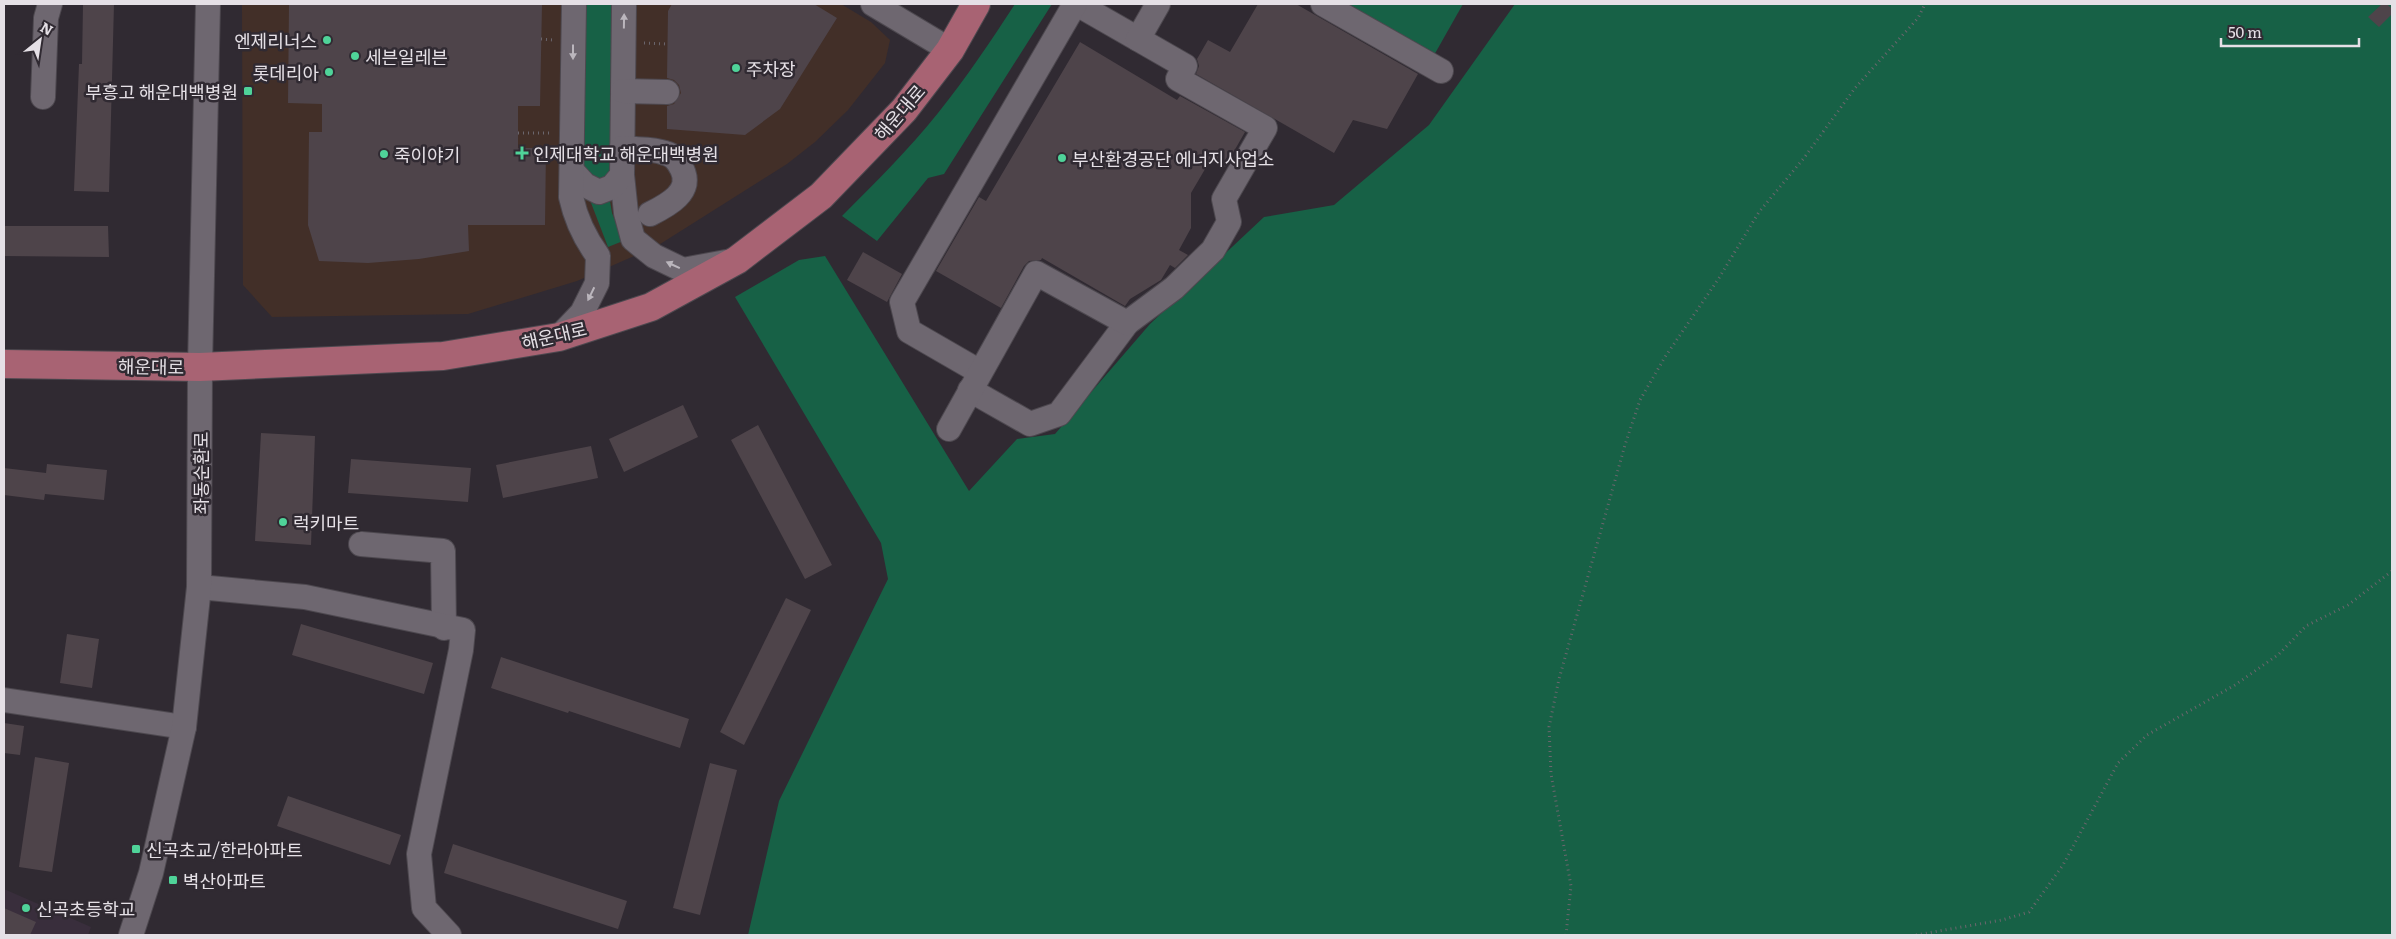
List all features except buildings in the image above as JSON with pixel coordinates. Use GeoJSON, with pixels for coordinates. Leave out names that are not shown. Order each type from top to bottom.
{"type":"FeatureCollection","features":[{"type":"Feature","properties":{"kind":"main road","name":"해운대로"},"geometry":{"type":"LineString","coordinates":[[4,364],[200,367],[443,356],[559,337],[651,307],[737,260],[821,196],[904,110],[950,50],[976,4]]}},
{"type":"Feature","properties":{"kind":"street"},"geometry":{"type":"LineString","coordinates":[[43,97],[46,18],[50,4]]}},
{"type":"Feature","properties":{"kind":"street","name":"좌동순환로"},"geometry":{"type":"LineString","coordinates":[[131,935],[151,873],[184,727],[199,587],[200,367],[208,4]]}},
{"type":"Feature","properties":{"kind":"street"},"geometry":{"type":"LineString","coordinates":[[559,337],[582,313],[597,283],[598,256],[596,237],[573,172],[574,4]]}},
{"type":"Feature","properties":{"kind":"street"},"geometry":{"type":"LineString","coordinates":[[624,4],[622,175],[626,213],[633,239],[654,256],[682,270],[737,260]]}},
{"type":"Feature","properties":{"kind":"street"},"geometry":{"type":"LineString","coordinates":[[873,4],[950,50]]}},
{"type":"Feature","properties":{"kind":"street"},"geometry":{"type":"LineString","coordinates":[[1076,4],[1185,66],[1178,79],[1264,128],[1224,199],[1230,222],[1213,250],[1174,288],[1127,323],[1059,414],[1030,424],[909,331],[902,302],[1076,4]]}},
{"type":"Feature","properties":{"kind":"street"},"geometry":{"type":"LineString","coordinates":[[1138,39],[1158,4]]}},
{"type":"Feature","properties":{"kind":"street"},"geometry":{"type":"LineString","coordinates":[[1323,4],[1441,70]]}},
{"type":"Feature","properties":{"kind":"street"},"geometry":{"type":"LineString","coordinates":[[623,91],[667,92]]}},
{"type":"Feature","properties":{"kind":"street"},"geometry":{"type":"LineString","coordinates":[[622,148],[668,153],[678,161],[685,175],[684,189],[676,199],[650,214]]}},
{"type":"Feature","properties":{"kind":"street"},"geometry":{"type":"LineString","coordinates":[[573,172],[585,186],[599,192],[612,187],[622,175]]}},
{"type":"Feature","properties":{"kind":"street"},"geometry":{"type":"LineString","coordinates":[[949,429],[1036,273],[1127,323]]}},
{"type":"Feature","properties":{"kind":"street"},"geometry":{"type":"LineString","coordinates":[[361,544],[443,551],[444,628]]}},
{"type":"Feature","properties":{"kind":"street"},"geometry":{"type":"LineString","coordinates":[[199,587],[305,597],[444,628],[463,630],[461,650],[418,854],[424,908],[449,935]]}},
{"type":"Feature","properties":{"kind":"street"},"geometry":{"type":"LineString","coordinates":[[4,700],[184,727]]}},
{"type":"Feature","properties":{"kind":"path"},"geometry":{"type":"LineString","coordinates":[[1566,935],[1571,886],[1551,774],[1549,727],[1559,679],[1640,400],[1665,357],[1719,278],[1759,212],[1804,158],[1855,88],[1918,18],[1925,4]]}},
{"type":"Feature","properties":{"kind":"path"},"geometry":{"type":"LineString","coordinates":[[1916,935],[2002,920],[2029,912],[2063,865],[2118,763],[2147,735],[2234,685],[2279,654],[2306,626],[2348,605],[2392,571]]}},
{"type":"Feature","properties":{"kind":"shaded area","name":"인제대학교 해운대백병원"},"geometry":{"type":"Polygon","coordinates":[[[242,4],[841,4],[871,22],[890,40],[885,63],[848,110],[815,142],[787,164],[657,246],[577,281],[468,314],[272,317],[243,285],[242,4]]]}},
{"type":"Feature","properties":{"kind":"shaded area","name":"신곡초등학교"},"geometry":{"type":"Polygon","coordinates":[[[4,889],[91,927],[88,935],[4,935],[4,889]]]}},
{"type":"Feature","properties":{"kind":"green space"},"geometry":{"type":"Polygon","coordinates":[[[584,4],[613,4],[611,174],[605,182],[582,174],[584,4]]]}},
{"type":"Feature","properties":{"kind":"green space"},"geometry":{"type":"Polygon","coordinates":[[[1015,4],[1052,4],[944,174],[928,178],[877,241],[842,216],[904,153],[938,113],[978,59],[1015,4]]]}},
{"type":"Feature","properties":{"kind":"green space"},"geometry":{"type":"Polygon","coordinates":[[[1352,4],[1463,4],[1433,57],[1350,7],[1352,4]]]}},
{"type":"Feature","properties":{"kind":"green space"},"geometry":{"type":"Polygon","coordinates":[[[1515,4],[2392,4],[2392,935],[748,935],[779,801],[888,579],[881,543],[735,297],[799,260],[825,256],[969,491],[1017,439],[1055,434],[1150,324],[1264,217],[1334,205],[1429,125],[1515,4]]]}},
{"type":"Feature","properties":{"kind":"green space"},"geometry":{"type":"Polygon","coordinates":[[[588,195],[609,195],[612,213],[623,241],[608,247],[588,195]]]}},
{"type":"Feature","properties":{"kind":"place","name":"엔제리너스"},"geometry":{"type":"Point","coordinates":[327,40]}},
{"type":"Feature","properties":{"kind":"place","name":"세븐일레븐"},"geometry":{"type":"Point","coordinates":[355,56]}},
{"type":"Feature","properties":{"kind":"place","name":"주차장"},"geometry":{"type":"Point","coordinates":[736,68]}},
{"type":"Feature","properties":{"kind":"place","name":"롯데리아"},"geometry":{"type":"Point","coordinates":[329,72]}},
{"type":"Feature","properties":{"kind":"place","name":"부흥고 해운대백병원"},"geometry":{"type":"Point","coordinates":[248,91]}},
{"type":"Feature","properties":{"kind":"place","name":"인제대학교 해운대백병원"},"geometry":{"type":"Point","coordinates":[522,153]}},
{"type":"Feature","properties":{"kind":"place","name":"죽이야기"},"geometry":{"type":"Point","coordinates":[384,154]}},
{"type":"Feature","properties":{"kind":"place","name":"부산환경공단 에너지사업소"},"geometry":{"type":"Point","coordinates":[1062,158]}},
{"type":"Feature","properties":{"kind":"place","name":"럭키마트"},"geometry":{"type":"Point","coordinates":[283,522]}},
{"type":"Feature","properties":{"kind":"place","name":"신곡초교/한라아파트"},"geometry":{"type":"Point","coordinates":[136,849]}},
{"type":"Feature","properties":{"kind":"place","name":"벽산아파트"},"geometry":{"type":"Point","coordinates":[173,880]}},
{"type":"Feature","properties":{"kind":"place","name":"신곡초등학교"},"geometry":{"type":"Point","coordinates":[26,908]}}]}
